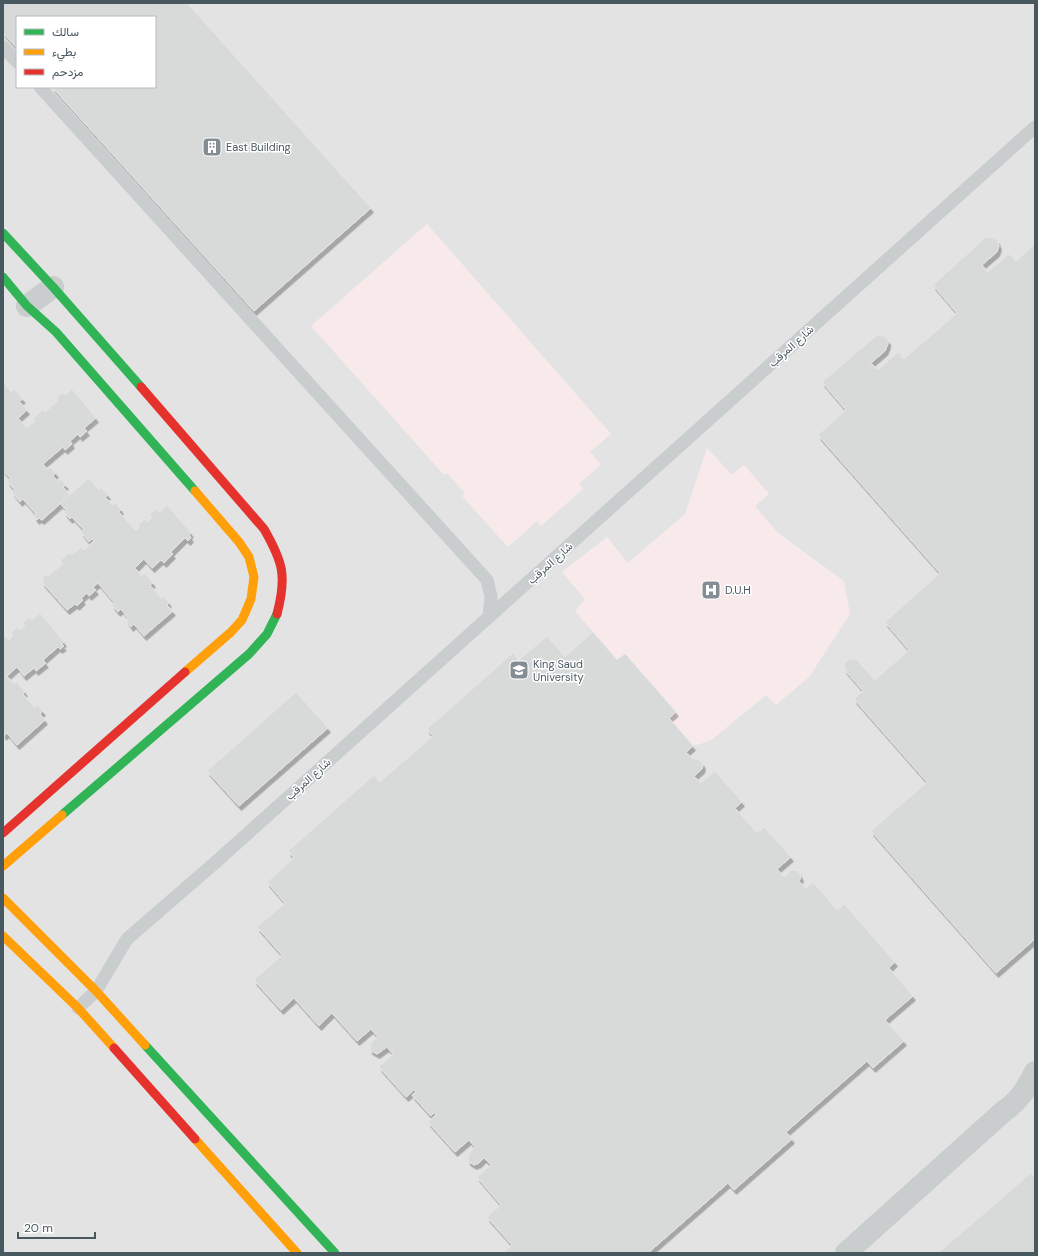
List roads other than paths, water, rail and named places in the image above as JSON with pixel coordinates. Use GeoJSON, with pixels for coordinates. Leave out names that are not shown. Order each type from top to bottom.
{"type":"FeatureCollection","features":[{"type":"Feature","properties":{"kind":"street"},"geometry":{"type":"LineString","coordinates":[[3,233],[53,287],[264,529],[275,549],[281,565],[282,596],[271,629],[256,647],[229,672],[3,866]]}},
{"type":"Feature","properties":{"kind":"street"},"geometry":{"type":"LineString","coordinates":[[3,277],[27,306],[56,332],[240,542],[249,557],[254,577],[251,599],[242,620],[231,632],[3,832]]}},
{"type":"Feature","properties":{"kind":"street"},"geometry":{"type":"LineString","coordinates":[[27,306],[53,287]]}},
{"type":"Feature","properties":{"kind":"street"},"geometry":{"type":"LineString","coordinates":[[3,898],[96,991],[335,1253]]}},
{"type":"Feature","properties":{"kind":"street"},"geometry":{"type":"LineString","coordinates":[[3,936],[78,1008],[297,1253]]}},
{"type":"Feature","properties":{"kind":"street"},"geometry":{"type":"LineString","coordinates":[[846,1253],[1004,1111],[1014,1104],[1028,1086],[1035,1072]]}},
{"type":"Feature","properties":{"kind":"lane"},"geometry":{"type":"LineString","coordinates":[[3,47],[16,61]]}},
{"type":"Feature","properties":{"kind":"lane"},"geometry":{"type":"LineString","coordinates":[[41,88],[487,580],[491,596],[489,617]]}},
{"type":"Feature","properties":{"kind":"lane","name":"شارع المرقب"},"geometry":{"type":"LineString","coordinates":[[78,1008],[96,991],[127,939],[217,861],[1035,127]]}},
{"type":"Feature","properties":{"kind":"place","name":"East Building"},"geometry":{"type":"Point","coordinates":[212,147]}},
{"type":"Feature","properties":{"kind":"place","name":"D.U.H"},"geometry":{"type":"Point","coordinates":[711,590]}},
{"type":"Feature","properties":{"kind":"place","name":"King Saud University"},"geometry":{"type":"Point","coordinates":[519,670]}}]}
